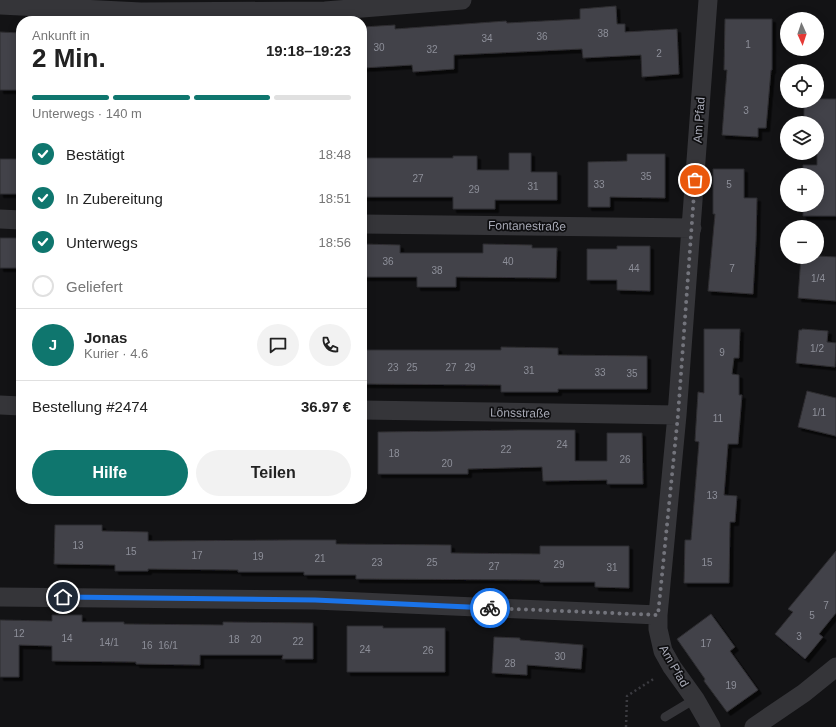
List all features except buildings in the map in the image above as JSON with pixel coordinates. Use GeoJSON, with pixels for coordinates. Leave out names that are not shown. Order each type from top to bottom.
{"type":"FeatureCollection","features":[{"type":"Feature","properties":{"kind":"street"},"geometry":{"type":"LineString","coordinates":[[0,5],[141,12],[462,0]]}},
{"type":"Feature","properties":{"kind":"street","name":"Am Pfad"},"geometry":{"type":"LineString","coordinates":[[708,0],[678,415],[658,615],[659,639],[663,651],[712,727]]}},
{"type":"Feature","properties":{"kind":"street"},"geometry":{"type":"LineString","coordinates":[[0,219],[16,220]]}},
{"type":"Feature","properties":{"kind":"street","name":"Fontanestraße"},"geometry":{"type":"LineString","coordinates":[[367,224],[692,228]]}},
{"type":"Feature","properties":{"kind":"street"},"geometry":{"type":"LineString","coordinates":[[0,405],[16,406]]}},
{"type":"Feature","properties":{"kind":"street","name":"Lönsstraße"},"geometry":{"type":"LineString","coordinates":[[367,410],[678,415]]}},
{"type":"Feature","properties":{"kind":"street"},"geometry":{"type":"LineString","coordinates":[[0,597],[315,600],[658,615]]}},
{"type":"Feature","properties":{"kind":"street"},"geometry":{"type":"LineString","coordinates":[[754,727],[804,693],[836,667]]}},
{"type":"Feature","properties":{"kind":"lane"},"geometry":{"type":"LineString","coordinates":[[665,717],[695,699]]}},
{"type":"Feature","properties":{"kind":"path"},"geometry":{"type":"LineString","coordinates":[[626,727],[627,696],[672,667]]}},
{"type":"Feature","properties":{"kind":"way so far"},"geometry":{"type":"LineString","coordinates":[[490,608],[658,615],[678,415],[695,180]]}},
{"type":"Feature","properties":{"kind":"route"},"geometry":{"type":"LineString","coordinates":[[63,597],[315,600],[490,608]]}}]}
